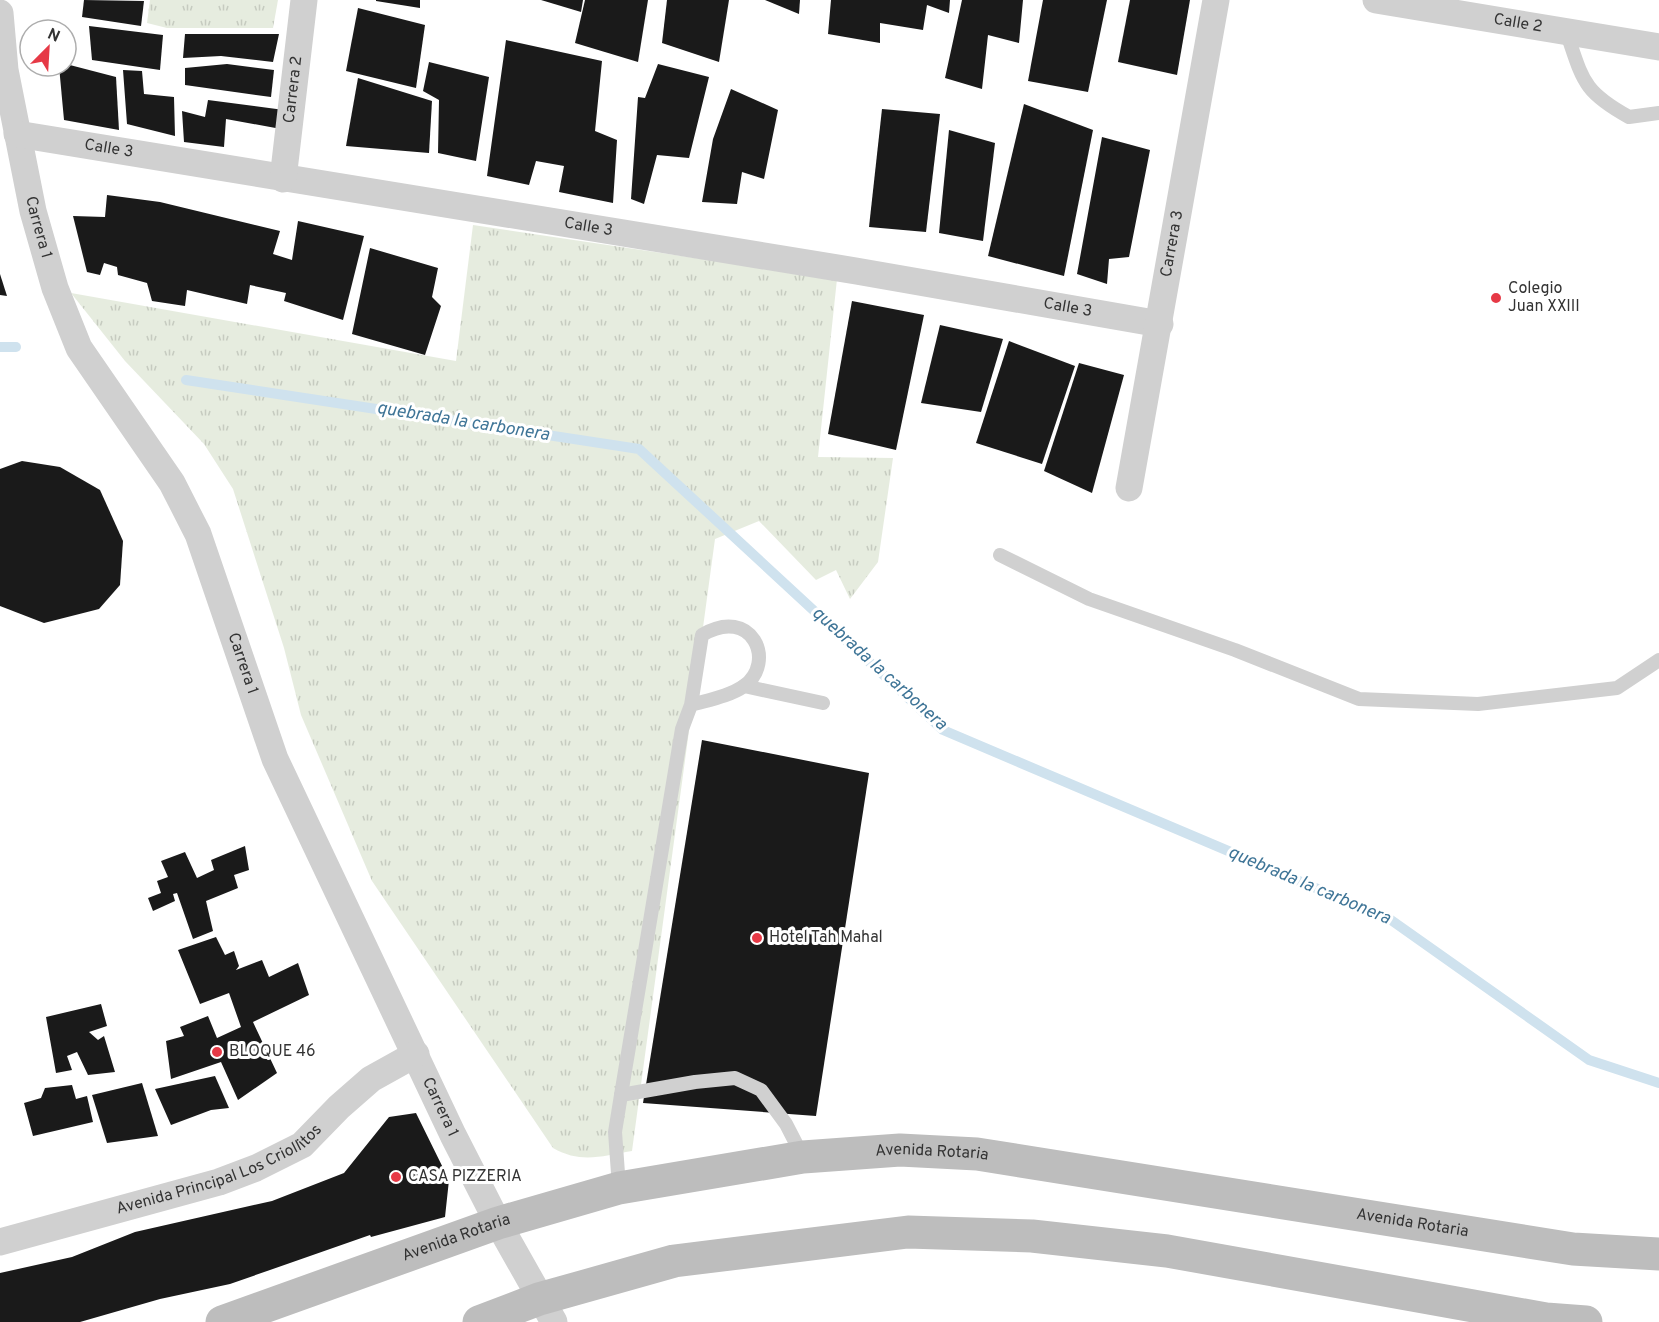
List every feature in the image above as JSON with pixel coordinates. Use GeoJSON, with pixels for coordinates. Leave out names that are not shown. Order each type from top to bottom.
{"type":"FeatureCollection","features":[{"type":"Feature","properties":{"kind":"main road","name":"Avenida Rotaria"},"geometry":{"type":"LineString","coordinates":[[222,1322],[498,1223],[619,1188],[803,1157],[900,1150],[977,1154],[1573,1249],[1659,1254]]}},
{"type":"Feature","properties":{"kind":"main road"},"geometry":{"type":"LineString","coordinates":[[479,1322],[546,1311],[674,1261],[908,1232],[1032,1236],[1167,1251],[1546,1319],[1586,1322]]}},
{"type":"Feature","properties":{"kind":"street","name":"Carrera 2"},"geometry":{"type":"LineString","coordinates":[[283,179],[304,0]]}},
{"type":"Feature","properties":{"kind":"street","name":"Carrera 3"},"geometry":{"type":"LineString","coordinates":[[1129,488],[1216,0]]}},
{"type":"Feature","properties":{"kind":"street","name":"Calle 2"},"geometry":{"type":"LineString","coordinates":[[1376,0],[1659,47]]}},
{"type":"Feature","properties":{"kind":"street","name":"Carrera 1"},"geometry":{"type":"LineString","coordinates":[[0,13],[2,53],[36,222],[55,288],[79,348],[172,483],[198,534],[275,759],[453,1135],[546,1311]]}},
{"type":"Feature","properties":{"kind":"street","name":"Calle 3"},"geometry":{"type":"LineString","coordinates":[[17,134],[844,269],[1160,324]]}},
{"type":"Feature","properties":{"kind":"street","name":"Avenida Principal Los Criollitos"},"geometry":{"type":"LineString","coordinates":[[0,1242],[208,1185],[256,1168],[302,1145],[339,1107],[371,1079],[416,1054]]}},
{"type":"Feature","properties":{"kind":"lane"},"geometry":{"type":"LineString","coordinates":[[1566,32],[1582,76],[1593,94],[1629,117],[1659,113]]}},
{"type":"Feature","properties":{"kind":"lane"},"geometry":{"type":"LineString","coordinates":[[1000,555],[1089,599],[1235,650],[1359,699],[1478,704],[1617,688],[1659,660]]}},
{"type":"Feature","properties":{"kind":"lane"},"geometry":{"type":"LineString","coordinates":[[619,1188],[615,1132],[682,729],[691,705],[702,635],[715,627],[734,625],[750,633],[759,651],[757,673],[744,686],[691,705]]}},
{"type":"Feature","properties":{"kind":"lane"},"geometry":{"type":"LineString","coordinates":[[744,686],[824,703]]}},
{"type":"Feature","properties":{"kind":"lane"},"geometry":{"type":"LineString","coordinates":[[621,1095],[735,1078],[761,1090],[786,1124],[803,1157]]}},
{"type":"Feature","properties":{"kind":"green space"},"geometry":{"type":"Polygon","coordinates":[[[150,0],[278,0],[273,28],[167,28],[147,23],[150,0]]]}},
{"type":"Feature","properties":{"kind":"green space"},"geometry":{"type":"Polygon","coordinates":[[[473,225],[837,279],[818,457],[893,458],[878,562],[850,599],[836,570],[816,580],[759,521],[715,539],[632,1151],[601,1156],[573,1156],[553,1148],[372,881],[301,715],[284,648],[233,489],[204,444],[125,361],[71,293],[456,361],[473,225]]]}},
{"type":"Feature","properties":{"kind":"building"},"geometry":{"type":"Polygon","coordinates":[[[84,0],[144,1],[141,26],[82,17],[84,0]]]}},
{"type":"Feature","properties":{"kind":"building"},"geometry":{"type":"Polygon","coordinates":[[[420,0],[420,8],[376,1],[420,0]]]}},
{"type":"Feature","properties":{"kind":"building"},"geometry":{"type":"Polygon","coordinates":[[[541,0],[583,0],[581,12],[541,0]]]}},
{"type":"Feature","properties":{"kind":"building"},"geometry":{"type":"Polygon","coordinates":[[[585,0],[648,0],[638,62],[575,43],[585,0]]]}},
{"type":"Feature","properties":{"kind":"building"},"geometry":{"type":"Polygon","coordinates":[[[667,0],[729,0],[719,62],[662,43],[667,0]]]}},
{"type":"Feature","properties":{"kind":"building"},"geometry":{"type":"Polygon","coordinates":[[[765,0],[800,0],[799,14],[765,0]]]}},
{"type":"Feature","properties":{"kind":"building"},"geometry":{"type":"Polygon","coordinates":[[[831,0],[950,0],[949,13],[927,5],[923,30],[880,23],[880,43],[828,34],[831,0]]]}},
{"type":"Feature","properties":{"kind":"building"},"geometry":{"type":"Polygon","coordinates":[[[962,0],[1023,0],[1019,43],[988,35],[982,89],[945,78],[962,0]]]}},
{"type":"Feature","properties":{"kind":"building"},"geometry":{"type":"Polygon","coordinates":[[[1043,0],[1107,0],[1088,92],[1028,81],[1043,0]]]}},
{"type":"Feature","properties":{"kind":"building"},"geometry":{"type":"Polygon","coordinates":[[[1130,0],[1190,0],[1177,75],[1118,62],[1130,0]]]}},
{"type":"Feature","properties":{"kind":"building"},"geometry":{"type":"Polygon","coordinates":[[[358,8],[425,25],[416,88],[346,71],[358,8]]]}},
{"type":"Feature","properties":{"kind":"building"},"geometry":{"type":"Polygon","coordinates":[[[89,26],[163,35],[160,70],[92,60],[89,26]]]}},
{"type":"Feature","properties":{"kind":"building"},"geometry":{"type":"Polygon","coordinates":[[[185,34],[279,34],[273,62],[221,56],[183,58],[185,34]]]}},
{"type":"Feature","properties":{"kind":"building"},"geometry":{"type":"Polygon","coordinates":[[[506,40],[602,61],[595,131],[617,140],[613,203],[559,192],[564,166],[536,161],[529,185],[487,176],[506,40]]]}},
{"type":"Feature","properties":{"kind":"building"},"geometry":{"type":"Polygon","coordinates":[[[429,62],[489,77],[476,161],[438,153],[439,100],[423,91],[429,62]]]}},
{"type":"Feature","properties":{"kind":"building"},"geometry":{"type":"Polygon","coordinates":[[[227,64],[274,70],[271,97],[185,85],[185,68],[227,64]]]}},
{"type":"Feature","properties":{"kind":"building"},"geometry":{"type":"Polygon","coordinates":[[[658,64],[709,77],[689,158],[657,155],[644,204],[631,199],[638,97],[645,98],[658,64]]]}},
{"type":"Feature","properties":{"kind":"building"},"geometry":{"type":"Polygon","coordinates":[[[78,67],[116,77],[119,130],[64,120],[60,78],[78,78],[78,67]]]}},
{"type":"Feature","properties":{"kind":"building"},"geometry":{"type":"Polygon","coordinates":[[[123,70],[142,71],[144,94],[174,97],[175,136],[127,124],[123,70]]]}},
{"type":"Feature","properties":{"kind":"building"},"geometry":{"type":"Polygon","coordinates":[[[358,78],[432,101],[429,153],[346,146],[358,78]]]}},
{"type":"Feature","properties":{"kind":"building"},"geometry":{"type":"Polygon","coordinates":[[[731,89],[778,110],[764,179],[742,172],[737,204],[702,202],[713,139],[731,89]]]}},
{"type":"Feature","properties":{"kind":"building"},"geometry":{"type":"Polygon","coordinates":[[[208,100],[284,110],[281,129],[226,119],[224,147],[184,142],[182,111],[205,117],[208,100]]]}},
{"type":"Feature","properties":{"kind":"building"},"geometry":{"type":"Polygon","coordinates":[[[1024,104],[1093,130],[1064,276],[988,256],[1024,104]]]}},
{"type":"Feature","properties":{"kind":"building"},"geometry":{"type":"Polygon","coordinates":[[[882,109],[940,114],[926,232],[869,227],[882,109]]]}},
{"type":"Feature","properties":{"kind":"building"},"geometry":{"type":"Polygon","coordinates":[[[949,130],[995,143],[983,241],[939,233],[949,130]]]}},
{"type":"Feature","properties":{"kind":"building"},"geometry":{"type":"Polygon","coordinates":[[[1102,137],[1150,150],[1129,257],[1109,259],[1107,284],[1077,274],[1102,137]]]}},
{"type":"Feature","properties":{"kind":"building"},"geometry":{"type":"Polygon","coordinates":[[[107,195],[160,202],[280,231],[273,254],[292,260],[298,221],[364,236],[343,320],[284,301],[286,293],[250,285],[247,304],[187,290],[185,306],[152,301],[147,283],[118,275],[117,267],[104,263],[100,275],[87,272],[73,216],[105,217],[107,195]]]}},
{"type":"Feature","properties":{"kind":"building"},"geometry":{"type":"Polygon","coordinates":[[[370,248],[438,268],[432,297],[441,306],[425,355],[352,334],[370,248]]]}},
{"type":"Feature","properties":{"kind":"building"},"geometry":{"type":"Polygon","coordinates":[[[0,274],[7,296],[0,295],[0,274]]]}},
{"type":"Feature","properties":{"kind":"building"},"geometry":{"type":"Polygon","coordinates":[[[852,301],[924,315],[896,450],[828,434],[852,301]]]}},
{"type":"Feature","properties":{"kind":"building"},"geometry":{"type":"Polygon","coordinates":[[[940,325],[1003,339],[981,412],[921,403],[940,325]]]}},
{"type":"Feature","properties":{"kind":"building"},"geometry":{"type":"Polygon","coordinates":[[[1009,341],[1075,366],[1042,464],[976,443],[1009,341]]]}},
{"type":"Feature","properties":{"kind":"building"},"geometry":{"type":"Polygon","coordinates":[[[1079,363],[1124,375],[1092,493],[1044,471],[1079,363]]]}},
{"type":"Feature","properties":{"kind":"building"},"geometry":{"type":"Polygon","coordinates":[[[22,461],[60,467],[100,490],[123,541],[120,585],[99,609],[44,623],[0,606],[0,469],[22,461]]]}},
{"type":"Feature","properties":{"kind":"building","name":"Hotel Tah Mahal"},"geometry":{"type":"Polygon","coordinates":[[[702,740],[869,773],[816,1116],[643,1103],[702,740]]]}},
{"type":"Feature","properties":{"kind":"building"},"geometry":{"type":"Polygon","coordinates":[[[245,846],[249,870],[234,875],[238,888],[206,901],[213,931],[193,939],[177,893],[173,894],[175,901],[153,911],[148,898],[161,893],[157,881],[168,877],[161,861],[185,852],[197,878],[214,870],[211,860],[245,846]]]}},
{"type":"Feature","properties":{"kind":"building"},"geometry":{"type":"Polygon","coordinates":[[[216,937],[225,955],[234,951],[239,966],[236,970],[262,960],[269,977],[298,963],[309,995],[253,1022],[277,1073],[238,1100],[221,1062],[171,1079],[166,1041],[184,1036],[180,1027],[208,1016],[217,1038],[241,1027],[229,993],[200,1004],[178,950],[216,937]]]}},
{"type":"Feature","properties":{"kind":"building"},"geometry":{"type":"Polygon","coordinates":[[[101,1004],[107,1026],[89,1032],[98,1040],[104,1036],[115,1072],[88,1075],[77,1052],[67,1056],[72,1070],[56,1073],[46,1017],[101,1004]]]}},
{"type":"Feature","properties":{"kind":"building"},"geometry":{"type":"Polygon","coordinates":[[[215,1076],[229,1108],[211,1110],[171,1125],[155,1089],[215,1076]]]}},
{"type":"Feature","properties":{"kind":"building"},"geometry":{"type":"Polygon","coordinates":[[[142,1083],[158,1136],[107,1143],[92,1095],[142,1083]]]}},
{"type":"Feature","properties":{"kind":"building"},"geometry":{"type":"Polygon","coordinates":[[[72,1085],[76,1099],[87,1096],[93,1122],[33,1136],[24,1103],[41,1098],[45,1088],[72,1085]]]}},
{"type":"Feature","properties":{"kind":"building"},"geometry":{"type":"Polygon","coordinates":[[[416,1113],[449,1180],[445,1217],[371,1237],[370,1235],[230,1284],[160,1299],[80,1322],[0,1322],[0,1273],[72,1257],[135,1232],[272,1201],[344,1173],[389,1117],[416,1113]]]}},
{"type":"Feature","properties":{"kind":"waterway","name":"quebrada la carbonera"},"geometry":{"type":"LineString","coordinates":[[0,347],[16,347]]}},
{"type":"Feature","properties":{"kind":"waterway","name":"quebrada la carbonera"},"geometry":{"type":"LineString","coordinates":[[186,380],[639,449],[943,730],[1391,920],[1589,1060],[1659,1083]]}},
{"type":"Feature","properties":{"kind":"place","name":"Colegio Juan XXIII"},"geometry":{"type":"Point","coordinates":[1496,298]}},
{"type":"Feature","properties":{"kind":"place","name":"Hotel Tah Mahal"},"geometry":{"type":"Point","coordinates":[757,938]}},
{"type":"Feature","properties":{"kind":"place","name":"BLOQUE 46"},"geometry":{"type":"Point","coordinates":[217,1052]}},
{"type":"Feature","properties":{"kind":"place","name":"CASA PIZZERIA"},"geometry":{"type":"Point","coordinates":[396,1177]}}]}
